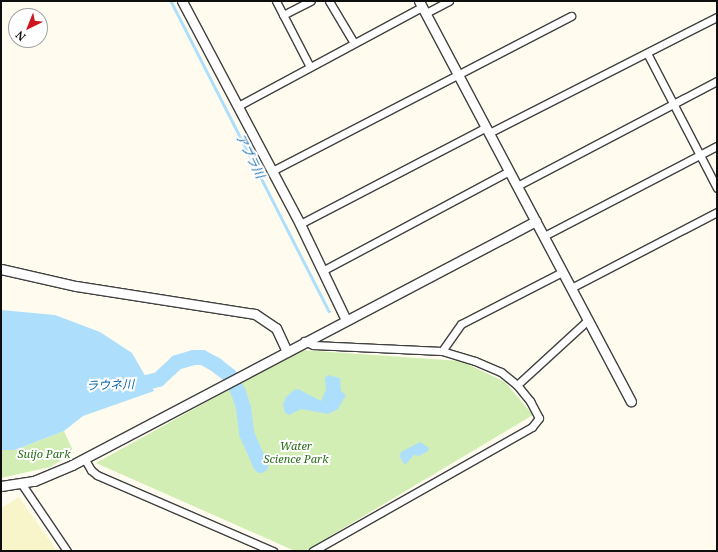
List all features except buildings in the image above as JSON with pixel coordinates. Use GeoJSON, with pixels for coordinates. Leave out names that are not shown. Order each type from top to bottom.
{"type":"FeatureCollection","features":[{"type":"Feature","properties":{"kind":"street"},"geometry":{"type":"LineString","coordinates":[[276,1],[310,66]]}},
{"type":"Feature","properties":{"kind":"street"},"geometry":{"type":"LineString","coordinates":[[284,15],[311,1]]}},
{"type":"Feature","properties":{"kind":"street"},"geometry":{"type":"LineString","coordinates":[[329,1],[354,43]]}},
{"type":"Feature","properties":{"kind":"street"},"geometry":{"type":"LineString","coordinates":[[238,106],[422,7],[449,1]]}},
{"type":"Feature","properties":{"kind":"street"},"geometry":{"type":"LineString","coordinates":[[184,2],[300,224],[346,320]]}},
{"type":"Feature","properties":{"kind":"street"},"geometry":{"type":"LineString","coordinates":[[422,7],[631,401]]}},
{"type":"Feature","properties":{"kind":"street"},"geometry":{"type":"LineString","coordinates":[[272,171],[457,73],[571,16]]}},
{"type":"Feature","properties":{"kind":"street"},"geometry":{"type":"LineString","coordinates":[[300,224],[717,17]]}},
{"type":"Feature","properties":{"kind":"street"},"geometry":{"type":"LineString","coordinates":[[647,53],[717,188]]}},
{"type":"Feature","properties":{"kind":"street"},"geometry":{"type":"LineString","coordinates":[[517,186],[717,81]]}},
{"type":"Feature","properties":{"kind":"street"},"geometry":{"type":"LineString","coordinates":[[544,236],[717,146]]}},
{"type":"Feature","properties":{"kind":"street"},"geometry":{"type":"LineString","coordinates":[[322,271],[509,171]]}},
{"type":"Feature","properties":{"kind":"street"},"geometry":{"type":"LineString","coordinates":[[571,288],[717,212]]}},
{"type":"Feature","properties":{"kind":"street"},"geometry":{"type":"LineString","coordinates":[[1,486],[34,481],[84,458],[287,352],[304,341],[536,221]]}},
{"type":"Feature","properties":{"kind":"street"},"geometry":{"type":"LineString","coordinates":[[1,269],[76,286],[255,314],[276,328],[287,352]]}},
{"type":"Feature","properties":{"kind":"street"},"geometry":{"type":"LineString","coordinates":[[442,351],[461,324],[562,272]]}},
{"type":"Feature","properties":{"kind":"street"},"geometry":{"type":"LineString","coordinates":[[517,385],[588,320]]}},
{"type":"Feature","properties":{"kind":"street"},"geometry":{"type":"LineString","coordinates":[[304,341],[313,345],[442,351],[501,372],[517,385],[537,412],[539,418],[532,427],[313,551]]}},
{"type":"Feature","properties":{"kind":"street"},"geometry":{"type":"LineString","coordinates":[[84,458],[91,470],[97,474],[273,551]]}},
{"type":"Feature","properties":{"kind":"street"},"geometry":{"type":"LineString","coordinates":[[21,483],[67,551]]}},
{"type":"Feature","properties":{"kind":"shaded area"},"geometry":{"type":"Polygon","coordinates":[[[19,497],[57,551],[1,551],[1,508],[19,497]]]}},
{"type":"Feature","properties":{"kind":"green space","name":"Water Science Park"},"geometry":{"type":"Polygon","coordinates":[[[301,350],[461,361],[505,382],[533,415],[305,551],[295,551],[96,463],[301,350]]]}},
{"type":"Feature","properties":{"kind":"green space","name":"Suijo Park"},"geometry":{"type":"Polygon","coordinates":[[[64,431],[74,453],[50,467],[1,478],[1,450],[15,450],[64,431]]]}},
{"type":"Feature","properties":{"kind":"water"},"geometry":{"type":"Polygon","coordinates":[[[1,310],[55,315],[100,332],[132,353],[154,391],[83,416],[64,431],[15,450],[1,450],[1,310]]]}},
{"type":"Feature","properties":{"kind":"water"},"geometry":{"type":"Polygon","coordinates":[[[328,375],[340,378],[341,391],[346,395],[338,409],[328,414],[301,409],[289,415],[285,413],[283,405],[286,397],[294,390],[298,389],[321,401],[326,389],[325,378],[328,375]]]}},
{"type":"Feature","properties":{"kind":"water"},"geometry":{"type":"Polygon","coordinates":[[[420,442],[429,448],[428,451],[419,456],[414,455],[405,465],[400,457],[401,452],[420,442]]]}},
{"type":"Feature","properties":{"kind":"waterway","name":"アブラ川"},"geometry":{"type":"LineString","coordinates":[[171,1],[329,311]]}},
{"type":"Feature","properties":{"kind":"waterway","name":"ラウネ川"},"geometry":{"type":"LineString","coordinates":[[128,386],[158,379],[176,362],[193,357],[202,357],[215,364],[229,375],[238,392],[243,407],[246,433],[260,465]]}}]}
